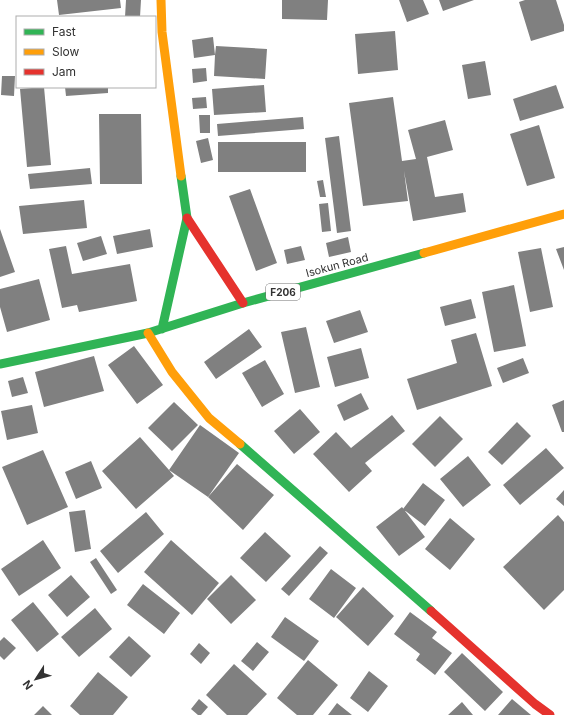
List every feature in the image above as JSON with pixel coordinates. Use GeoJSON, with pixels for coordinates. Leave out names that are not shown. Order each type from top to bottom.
{"type":"FeatureCollection","features":[{"type":"Feature","properties":{"kind":"street"},"geometry":{"type":"LineString","coordinates":[[161,0],[162,32],[186,218],[162,328]]}},
{"type":"Feature","properties":{"kind":"street","name":"Isokun Road"},"geometry":{"type":"LineString","coordinates":[[0,364],[148,333],[243,303],[564,214]]}},
{"type":"Feature","properties":{"kind":"street"},"geometry":{"type":"LineString","coordinates":[[186,218],[243,303]]}},
{"type":"Feature","properties":{"kind":"street"},"geometry":{"type":"LineString","coordinates":[[148,333],[172,372],[209,418],[318,510],[535,704],[550,715]]}},
{"type":"Feature","properties":{"kind":"building"},"geometry":{"type":"Polygon","coordinates":[[[57,0],[120,0],[121,8],[59,15],[57,0]]]}},
{"type":"Feature","properties":{"kind":"building"},"geometry":{"type":"Polygon","coordinates":[[[126,0],[141,0],[140,16],[125,16],[126,0]]]}},
{"type":"Feature","properties":{"kind":"building"},"geometry":{"type":"Polygon","coordinates":[[[282,0],[328,0],[327,20],[282,19],[282,0]]]}},
{"type":"Feature","properties":{"kind":"building"},"geometry":{"type":"Polygon","coordinates":[[[399,0],[423,0],[429,14],[407,22],[399,0]]]}},
{"type":"Feature","properties":{"kind":"building"},"geometry":{"type":"Polygon","coordinates":[[[439,0],[474,0],[443,11],[439,0]]]}},
{"type":"Feature","properties":{"kind":"building"},"geometry":{"type":"Polygon","coordinates":[[[525,0],[556,0],[564,25],[564,31],[531,41],[519,2],[525,0]]]}},
{"type":"Feature","properties":{"kind":"building"},"geometry":{"type":"Polygon","coordinates":[[[395,31],[398,70],[358,74],[355,34],[395,31]]]}},
{"type":"Feature","properties":{"kind":"building"},"geometry":{"type":"Polygon","coordinates":[[[213,37],[215,55],[194,58],[192,40],[213,37]]]}},
{"type":"Feature","properties":{"kind":"building"},"geometry":{"type":"Polygon","coordinates":[[[216,46],[267,49],[265,79],[214,76],[216,46]]]}},
{"type":"Feature","properties":{"kind":"building"},"geometry":{"type":"Polygon","coordinates":[[[485,61],[491,95],[468,99],[462,65],[485,61]]]}},
{"type":"Feature","properties":{"kind":"building"},"geometry":{"type":"Polygon","coordinates":[[[206,68],[207,81],[193,83],[192,69],[206,68]]]}},
{"type":"Feature","properties":{"kind":"building"},"geometry":{"type":"Polygon","coordinates":[[[2,76],[15,76],[14,96],[1,95],[2,76]]]}},
{"type":"Feature","properties":{"kind":"building"},"geometry":{"type":"Polygon","coordinates":[[[264,85],[266,112],[214,115],[212,89],[264,85]]]}},
{"type":"Feature","properties":{"kind":"building"},"geometry":{"type":"Polygon","coordinates":[[[556,85],[564,108],[520,121],[513,99],[556,85]]]}},
{"type":"Feature","properties":{"kind":"building"},"geometry":{"type":"Polygon","coordinates":[[[44,88],[51,165],[27,167],[20,89],[44,88]]]}},
{"type":"Feature","properties":{"kind":"building"},"geometry":{"type":"Polygon","coordinates":[[[65,88],[108,88],[108,93],[66,96],[65,88]]]}},
{"type":"Feature","properties":{"kind":"building"},"geometry":{"type":"Polygon","coordinates":[[[206,97],[207,108],[193,109],[192,98],[206,97]]]}},
{"type":"Feature","properties":{"kind":"building"},"geometry":{"type":"Polygon","coordinates":[[[393,97],[402,161],[416,159],[408,130],[445,120],[453,150],[427,157],[435,197],[463,193],[466,212],[413,221],[404,171],[408,201],[363,206],[349,103],[393,97]]]}},
{"type":"Feature","properties":{"kind":"building"},"geometry":{"type":"Polygon","coordinates":[[[99,114],[141,114],[142,184],[100,184],[99,114]]]}},
{"type":"Feature","properties":{"kind":"building"},"geometry":{"type":"Polygon","coordinates":[[[199,115],[210,115],[210,133],[200,133],[199,115]]]}},
{"type":"Feature","properties":{"kind":"building"},"geometry":{"type":"Polygon","coordinates":[[[303,117],[304,129],[218,136],[217,124],[303,117]]]}},
{"type":"Feature","properties":{"kind":"building"},"geometry":{"type":"Polygon","coordinates":[[[539,125],[555,178],[527,186],[510,134],[539,125]]]}},
{"type":"Feature","properties":{"kind":"building"},"geometry":{"type":"Polygon","coordinates":[[[339,136],[351,231],[337,233],[325,138],[339,136]]]}},
{"type":"Feature","properties":{"kind":"building"},"geometry":{"type":"Polygon","coordinates":[[[208,138],[213,160],[201,163],[196,141],[208,138]]]}},
{"type":"Feature","properties":{"kind":"building"},"geometry":{"type":"Polygon","coordinates":[[[218,142],[306,142],[306,172],[218,172],[218,142]]]}},
{"type":"Feature","properties":{"kind":"building"},"geometry":{"type":"Polygon","coordinates":[[[90,168],[92,184],[30,189],[28,174],[90,168]]]}},
{"type":"Feature","properties":{"kind":"building"},"geometry":{"type":"Polygon","coordinates":[[[323,180],[326,197],[320,197],[317,181],[323,180]]]}},
{"type":"Feature","properties":{"kind":"building"},"geometry":{"type":"Polygon","coordinates":[[[250,189],[277,263],[256,271],[229,196],[250,189]]]}},
{"type":"Feature","properties":{"kind":"building"},"geometry":{"type":"Polygon","coordinates":[[[84,200],[87,228],[23,234],[19,206],[84,200]]]}},
{"type":"Feature","properties":{"kind":"building"},"geometry":{"type":"Polygon","coordinates":[[[328,203],[331,231],[322,232],[319,204],[328,203]]]}},
{"type":"Feature","properties":{"kind":"building"},"geometry":{"type":"Polygon","coordinates":[[[0,229],[15,272],[0,277],[0,229]]]}},
{"type":"Feature","properties":{"kind":"building"},"geometry":{"type":"Polygon","coordinates":[[[150,229],[153,247],[117,254],[113,236],[150,229]]]}},
{"type":"Feature","properties":{"kind":"building"},"geometry":{"type":"Polygon","coordinates":[[[101,236],[107,254],[83,261],[77,243],[101,236]]]}},
{"type":"Feature","properties":{"kind":"building"},"geometry":{"type":"Polygon","coordinates":[[[348,237],[351,252],[329,257],[326,243],[348,237]]]}},
{"type":"Feature","properties":{"kind":"building"},"geometry":{"type":"Polygon","coordinates":[[[66,246],[72,274],[130,264],[137,301],[79,312],[77,305],[62,308],[49,249],[66,246]]]}},
{"type":"Feature","properties":{"kind":"building"},"geometry":{"type":"Polygon","coordinates":[[[301,246],[305,260],[287,264],[284,250],[301,246]]]}},
{"type":"Feature","properties":{"kind":"building"},"geometry":{"type":"Polygon","coordinates":[[[564,247],[564,270],[556,249],[564,247]]]}},
{"type":"Feature","properties":{"kind":"building"},"geometry":{"type":"Polygon","coordinates":[[[541,248],[553,307],[530,312],[518,252],[541,248]]]}},
{"type":"Feature","properties":{"kind":"building"},"geometry":{"type":"Polygon","coordinates":[[[39,279],[50,320],[7,332],[0,307],[0,289],[39,279]]]}},
{"type":"Feature","properties":{"kind":"building"},"geometry":{"type":"Polygon","coordinates":[[[514,285],[526,346],[494,352],[482,292],[514,285]]]}},
{"type":"Feature","properties":{"kind":"building"},"geometry":{"type":"Polygon","coordinates":[[[471,299],[476,318],[445,326],[440,307],[471,299]]]}},
{"type":"Feature","properties":{"kind":"building"},"geometry":{"type":"Polygon","coordinates":[[[360,310],[368,332],[334,343],[326,321],[360,310]]]}},
{"type":"Feature","properties":{"kind":"building"},"geometry":{"type":"Polygon","coordinates":[[[306,327],[320,387],[295,393],[281,332],[306,327]]]}},
{"type":"Feature","properties":{"kind":"building"},"geometry":{"type":"Polygon","coordinates":[[[249,329],[262,347],[216,379],[204,362],[249,329]]]}},
{"type":"Feature","properties":{"kind":"building"},"geometry":{"type":"Polygon","coordinates":[[[476,333],[492,386],[417,410],[407,379],[457,363],[451,340],[476,333]]]}},
{"type":"Feature","properties":{"kind":"building"},"geometry":{"type":"Polygon","coordinates":[[[134,346],[163,385],[137,404],[108,365],[134,346]]]}},
{"type":"Feature","properties":{"kind":"building"},"geometry":{"type":"Polygon","coordinates":[[[361,348],[369,378],[335,387],[327,357],[361,348]]]}},
{"type":"Feature","properties":{"kind":"building"},"geometry":{"type":"Polygon","coordinates":[[[94,356],[104,391],[44,407],[35,372],[94,356]]]}},
{"type":"Feature","properties":{"kind":"building"},"geometry":{"type":"Polygon","coordinates":[[[523,358],[529,373],[503,383],[497,368],[523,358]]]}},
{"type":"Feature","properties":{"kind":"building"},"geometry":{"type":"Polygon","coordinates":[[[265,360],[284,394],[262,407],[242,373],[265,360]]]}},
{"type":"Feature","properties":{"kind":"building"},"geometry":{"type":"Polygon","coordinates":[[[23,377],[28,393],[12,397],[8,381],[23,377]]]}},
{"type":"Feature","properties":{"kind":"building"},"geometry":{"type":"Polygon","coordinates":[[[361,393],[369,409],[344,421],[337,405],[361,393]]]}},
{"type":"Feature","properties":{"kind":"building"},"geometry":{"type":"Polygon","coordinates":[[[564,400],[564,432],[562,432],[552,405],[564,400]]]}},
{"type":"Feature","properties":{"kind":"building"},"geometry":{"type":"Polygon","coordinates":[[[174,402],[198,425],[172,451],[148,428],[174,402]]]}},
{"type":"Feature","properties":{"kind":"building"},"geometry":{"type":"Polygon","coordinates":[[[32,405],[38,433],[7,440],[1,411],[32,405]]]}},
{"type":"Feature","properties":{"kind":"building"},"geometry":{"type":"Polygon","coordinates":[[[300,409],[320,432],[294,454],[274,431],[300,409]]]}},
{"type":"Feature","properties":{"kind":"building"},"geometry":{"type":"Polygon","coordinates":[[[392,415],[405,431],[365,463],[372,471],[349,492],[313,454],[336,432],[351,448],[392,415]]]}},
{"type":"Feature","properties":{"kind":"building"},"geometry":{"type":"Polygon","coordinates":[[[440,416],[463,439],[435,467],[412,444],[440,416]]]}},
{"type":"Feature","properties":{"kind":"building"},"geometry":{"type":"Polygon","coordinates":[[[517,422],[531,436],[502,465],[488,452],[517,422]]]}},
{"type":"Feature","properties":{"kind":"building"},"geometry":{"type":"Polygon","coordinates":[[[200,425],[239,453],[208,497],[169,470],[200,425]]]}},
{"type":"Feature","properties":{"kind":"building"},"geometry":{"type":"Polygon","coordinates":[[[140,437],[174,476],[136,509],[102,471],[140,437]]]}},
{"type":"Feature","properties":{"kind":"building"},"geometry":{"type":"Polygon","coordinates":[[[546,448],[564,468],[520,505],[503,485],[546,448]]]}},
{"type":"Feature","properties":{"kind":"building"},"geometry":{"type":"Polygon","coordinates":[[[43,450],[68,507],[27,525],[2,467],[43,450]]]}},
{"type":"Feature","properties":{"kind":"building"},"geometry":{"type":"Polygon","coordinates":[[[468,456],[491,485],[463,507],[440,479],[468,456]]]}},
{"type":"Feature","properties":{"kind":"building"},"geometry":{"type":"Polygon","coordinates":[[[91,461],[102,488],[76,499],[65,472],[91,461]]]}},
{"type":"Feature","properties":{"kind":"building"},"geometry":{"type":"Polygon","coordinates":[[[237,464],[274,495],[243,530],[208,497],[237,464]]]}},
{"type":"Feature","properties":{"kind":"building"},"geometry":{"type":"Polygon","coordinates":[[[423,483],[445,500],[425,526],[403,509],[423,483]]]}},
{"type":"Feature","properties":{"kind":"building"},"geometry":{"type":"Polygon","coordinates":[[[564,490],[564,506],[556,499],[564,490]]]}},
{"type":"Feature","properties":{"kind":"building"},"geometry":{"type":"Polygon","coordinates":[[[402,507],[425,537],[399,556],[376,527],[402,507]]]}},
{"type":"Feature","properties":{"kind":"building"},"geometry":{"type":"Polygon","coordinates":[[[85,510],[91,549],[75,552],[69,512],[85,510]]]}},
{"type":"Feature","properties":{"kind":"building"},"geometry":{"type":"Polygon","coordinates":[[[146,512],[164,534],[118,573],[100,551],[146,512]]]}},
{"type":"Feature","properties":{"kind":"building"},"geometry":{"type":"Polygon","coordinates":[[[558,515],[564,522],[564,590],[544,610],[503,567],[558,515]]]}},
{"type":"Feature","properties":{"kind":"building"},"geometry":{"type":"Polygon","coordinates":[[[450,518],[475,539],[450,570],[425,549],[450,518]]]}},
{"type":"Feature","properties":{"kind":"building"},"geometry":{"type":"Polygon","coordinates":[[[265,532],[291,556],[266,582],[240,558],[265,532]]]}},
{"type":"Feature","properties":{"kind":"building"},"geometry":{"type":"Polygon","coordinates":[[[43,540],[61,568],[19,596],[1,569],[43,540]]]}},
{"type":"Feature","properties":{"kind":"building"},"geometry":{"type":"Polygon","coordinates":[[[171,540],[219,583],[192,615],[144,572],[171,540]]]}},
{"type":"Feature","properties":{"kind":"building"},"geometry":{"type":"Polygon","coordinates":[[[320,546],[328,553],[289,596],[281,589],[320,546]]]}},
{"type":"Feature","properties":{"kind":"building"},"geometry":{"type":"Polygon","coordinates":[[[96,558],[117,590],[111,594],[90,562],[96,558]]]}},
{"type":"Feature","properties":{"kind":"building"},"geometry":{"type":"Polygon","coordinates":[[[331,569],[356,588],[334,618],[309,599],[331,569]]]}},
{"type":"Feature","properties":{"kind":"building"},"geometry":{"type":"Polygon","coordinates":[[[71,575],[90,597],[67,617],[48,595],[71,575]]]}},
{"type":"Feature","properties":{"kind":"building"},"geometry":{"type":"Polygon","coordinates":[[[231,575],[256,600],[231,624],[207,599],[231,575]]]}},
{"type":"Feature","properties":{"kind":"building"},"geometry":{"type":"Polygon","coordinates":[[[143,584],[180,613],[164,634],[127,605],[143,584]]]}},
{"type":"Feature","properties":{"kind":"building"},"geometry":{"type":"Polygon","coordinates":[[[363,587],[394,616],[368,646],[336,617],[363,587]]]}},
{"type":"Feature","properties":{"kind":"building"},"geometry":{"type":"Polygon","coordinates":[[[33,602],[59,634],[37,652],[11,620],[33,602]]]}},
{"type":"Feature","properties":{"kind":"building"},"geometry":{"type":"Polygon","coordinates":[[[95,608],[112,629],[79,657],[61,637],[95,608]]]}},
{"type":"Feature","properties":{"kind":"building"},"geometry":{"type":"Polygon","coordinates":[[[410,612],[437,632],[432,638],[452,653],[435,675],[416,660],[420,654],[394,634],[410,612]]]}},
{"type":"Feature","properties":{"kind":"building"},"geometry":{"type":"Polygon","coordinates":[[[285,617],[319,641],[304,661],[271,637],[285,617]]]}},
{"type":"Feature","properties":{"kind":"building"},"geometry":{"type":"Polygon","coordinates":[[[129,636],[151,656],[131,677],[109,657],[129,636]]]}},
{"type":"Feature","properties":{"kind":"building"},"geometry":{"type":"Polygon","coordinates":[[[4,637],[16,648],[4,660],[0,656],[0,641],[4,637]]]}},
{"type":"Feature","properties":{"kind":"building"},"geometry":{"type":"Polygon","coordinates":[[[257,642],[269,652],[253,671],[241,661],[257,642]]]}},
{"type":"Feature","properties":{"kind":"building"},"geometry":{"type":"Polygon","coordinates":[[[199,643],[210,653],[201,664],[190,654],[199,643]]]}},
{"type":"Feature","properties":{"kind":"building"},"geometry":{"type":"Polygon","coordinates":[[[462,653],[503,692],[485,711],[444,672],[462,653]]]}},
{"type":"Feature","properties":{"kind":"building"},"geometry":{"type":"Polygon","coordinates":[[[308,660],[338,685],[313,715],[297,715],[277,698],[308,660]]]}},
{"type":"Feature","properties":{"kind":"building"},"geometry":{"type":"Polygon","coordinates":[[[234,664],[267,694],[247,715],[227,715],[206,695],[234,664]]]}},
{"type":"Feature","properties":{"kind":"building"},"geometry":{"type":"Polygon","coordinates":[[[369,671],[388,686],[368,712],[350,698],[369,671]]]}},
{"type":"Feature","properties":{"kind":"building"},"geometry":{"type":"Polygon","coordinates":[[[98,672],[128,697],[113,715],[80,715],[70,706],[98,672]]]}},
{"type":"Feature","properties":{"kind":"building"},"geometry":{"type":"Polygon","coordinates":[[[199,699],[208,707],[201,715],[198,715],[191,709],[199,699]]]}},
{"type":"Feature","properties":{"kind":"building"},"geometry":{"type":"Polygon","coordinates":[[[512,699],[531,715],[498,715],[512,699]]]}},
{"type":"Feature","properties":{"kind":"building"},"geometry":{"type":"Polygon","coordinates":[[[462,702],[473,715],[448,715],[462,702]]]}},
{"type":"Feature","properties":{"kind":"building"},"geometry":{"type":"Polygon","coordinates":[[[337,703],[352,715],[328,715],[337,703]]]}},
{"type":"Feature","properties":{"kind":"building"},"geometry":{"type":"Polygon","coordinates":[[[43,706],[52,715],[34,715],[43,706]]]}},
{"type":"Feature","properties":{"kind":"traffic: fast"},"geometry":{"type":"LineString","coordinates":[[162,329],[187,218],[181,176]]}},
{"type":"Feature","properties":{"kind":"traffic: fast"},"geometry":{"type":"LineString","coordinates":[[0,364],[148,333],[243,303],[424,253]]}},
{"type":"Feature","properties":{"kind":"traffic: fast"},"geometry":{"type":"LineString","coordinates":[[240,444],[431,611]]}},
{"type":"Feature","properties":{"kind":"traffic: slow"},"geometry":{"type":"LineString","coordinates":[[161,0],[162,32],[181,176]]}},
{"type":"Feature","properties":{"kind":"traffic: slow"},"geometry":{"type":"LineString","coordinates":[[424,253],[564,214]]}},
{"type":"Feature","properties":{"kind":"traffic: slow"},"geometry":{"type":"LineString","coordinates":[[148,333],[172,372],[209,418],[240,444]]}},
{"type":"Feature","properties":{"kind":"traffic: jam"},"geometry":{"type":"LineString","coordinates":[[187,218],[243,303]]}},
{"type":"Feature","properties":{"kind":"traffic: jam"},"geometry":{"type":"LineString","coordinates":[[431,611],[535,704],[550,715]]}}]}
